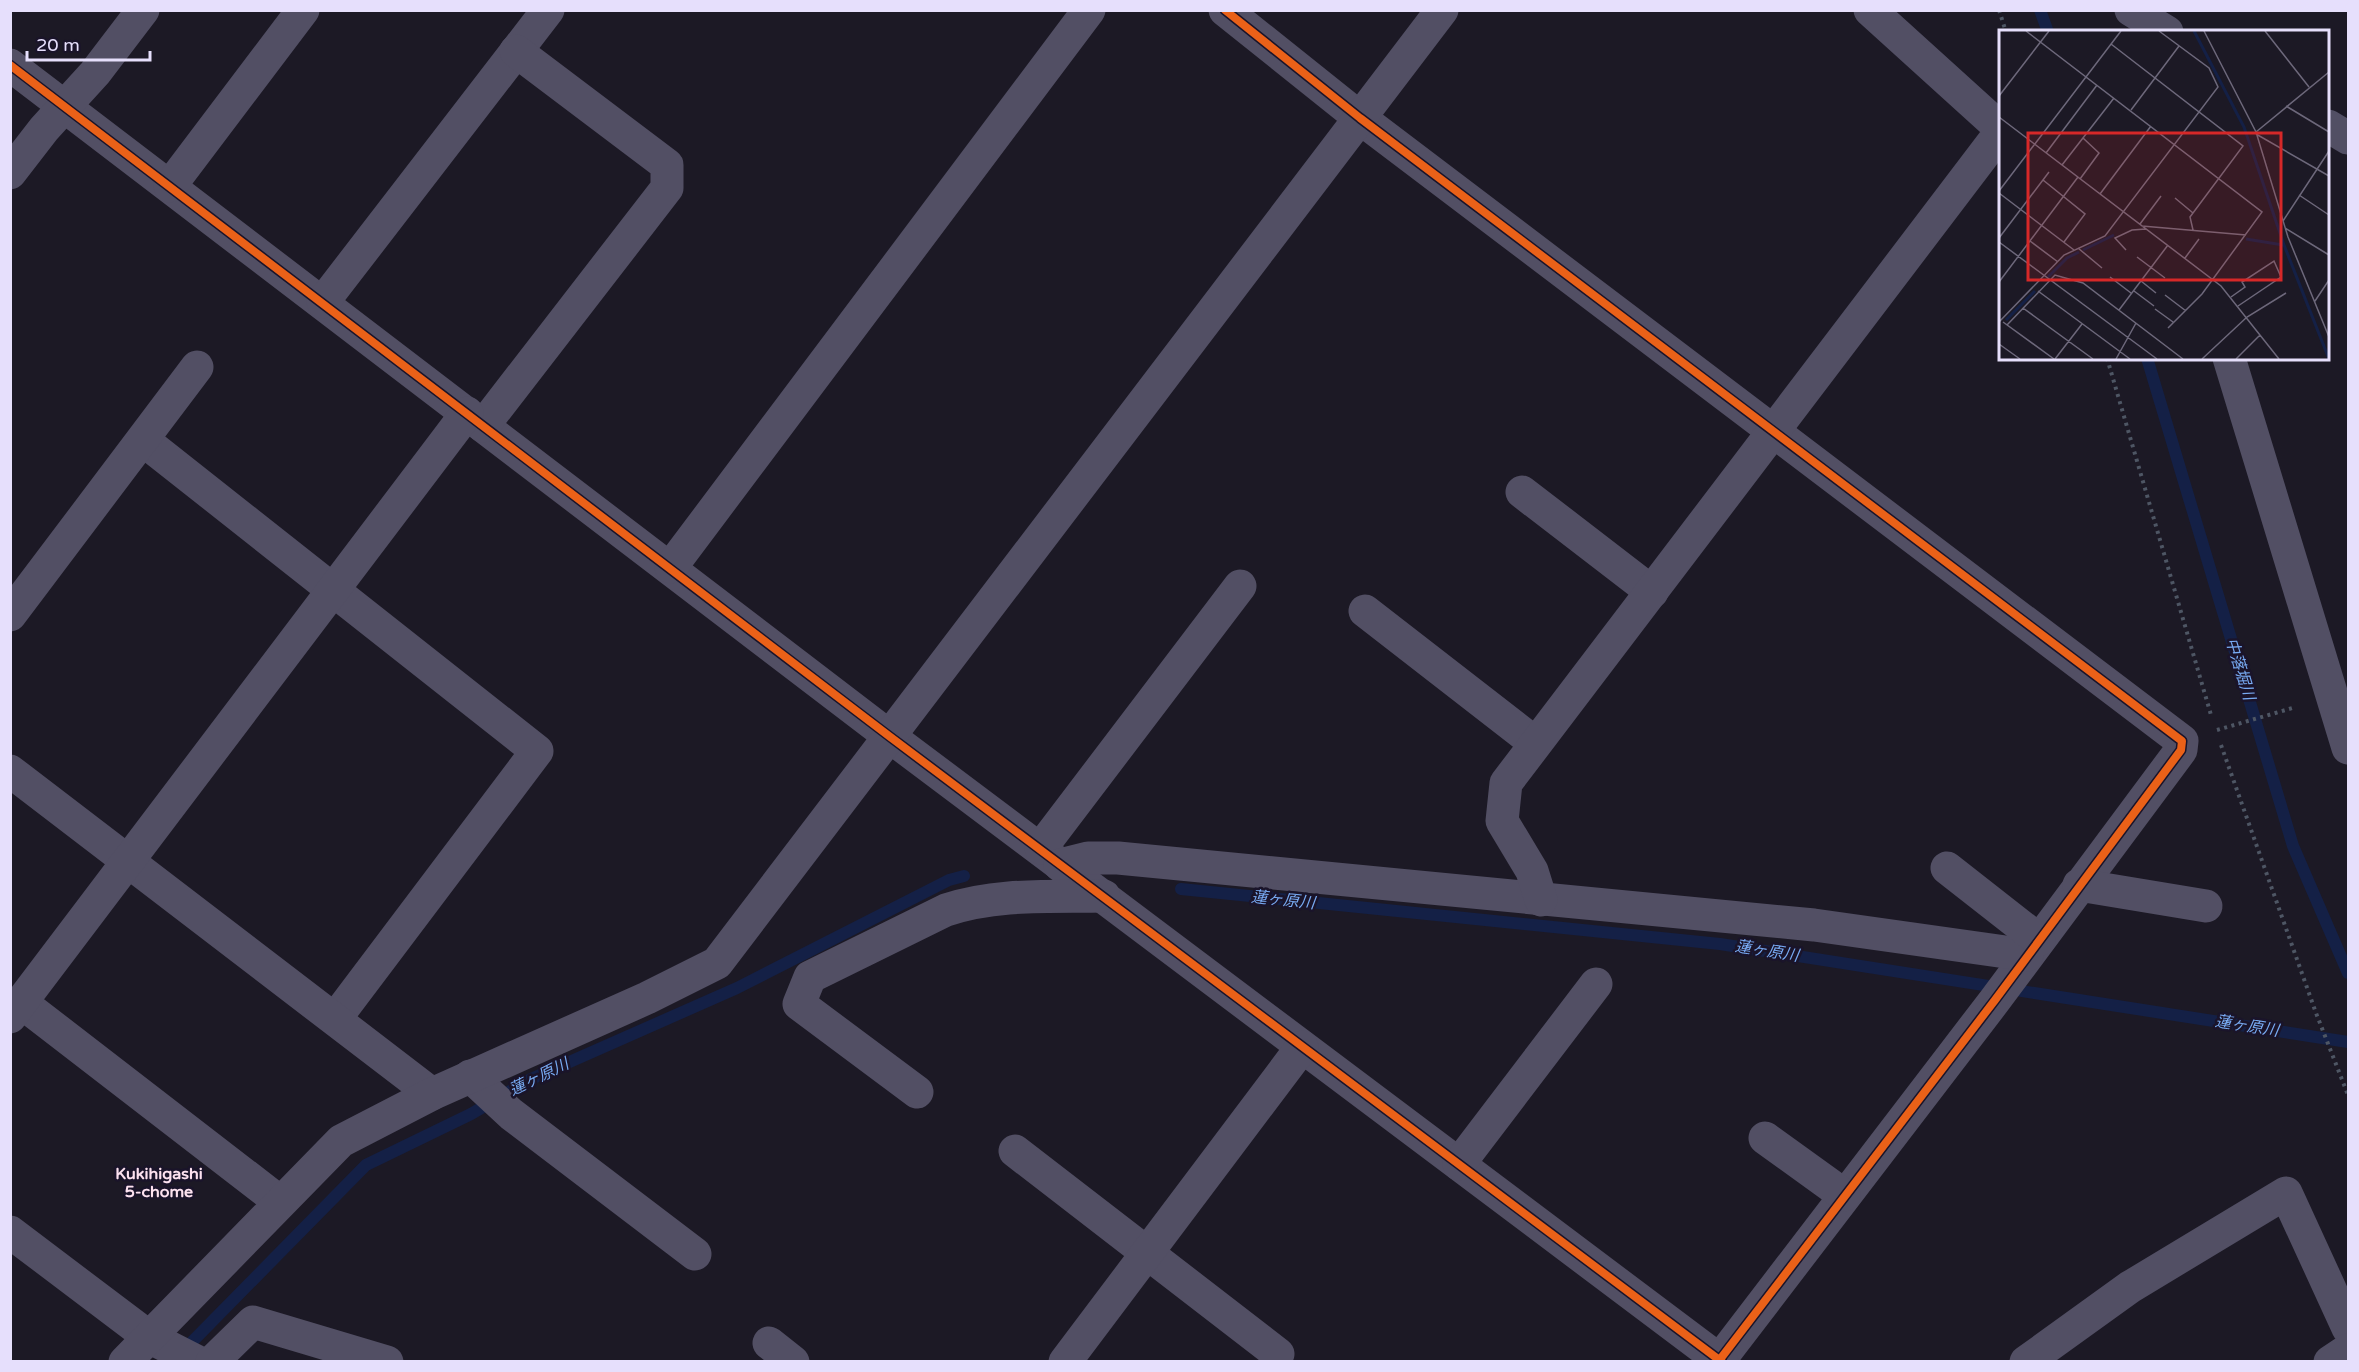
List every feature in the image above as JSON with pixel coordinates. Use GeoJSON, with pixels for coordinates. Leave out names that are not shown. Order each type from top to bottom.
{"type":"FeatureCollection","features":[{"type":"Feature","properties":{"kind":"street"},"geometry":{"type":"LineString","coordinates":[[10,173],[65,106],[95,74],[143,10]]}},
{"type":"Feature","properties":{"kind":"street"},"geometry":{"type":"LineString","coordinates":[[170,186],[303,10]]}},
{"type":"Feature","properties":{"kind":"street"},"geometry":{"type":"LineString","coordinates":[[323,302],[548,10]]}},
{"type":"Feature","properties":{"kind":"street"},"geometry":{"type":"LineString","coordinates":[[671,567],[1089,10]]}},
{"type":"Feature","properties":{"kind":"street"},"geometry":{"type":"LineString","coordinates":[[10,65],[671,567],[888,736],[1104,896],[1720,1361],[1844,1195],[1995,1000],[2181,750],[2182,741],[1360,118],[1225,10]]}},
{"type":"Feature","properties":{"kind":"street"},"geometry":{"type":"LineString","coordinates":[[184,1353],[280,1202],[341,1140],[432,1094],[476,1081],[717,963],[1442,10]]}},
{"type":"Feature","properties":{"kind":"street"},"geometry":{"type":"LineString","coordinates":[[1542,900],[1532,871],[1502,821],[1506,783],[1997,138],[1998,126],[1870,10]]}},
{"type":"Feature","properties":{"kind":"street"},"geometry":{"type":"LineString","coordinates":[[2124,10],[2129,30]]}},
{"type":"Feature","properties":{"kind":"street"},"geometry":{"type":"LineString","coordinates":[[2131,10],[2164,30]]}},
{"type":"Feature","properties":{"kind":"street"},"geometry":{"type":"LineString","coordinates":[[280,1202],[16,1010],[334,588],[667,188],[667,165],[516,51]]}},
{"type":"Feature","properties":{"kind":"street"},"geometry":{"type":"LineString","coordinates":[[2329,127],[2349,138]]}},
{"type":"Feature","properties":{"kind":"street"},"geometry":{"type":"LineString","coordinates":[[2230,360],[2349,748]]}},
{"type":"Feature","properties":{"kind":"street"},"geometry":{"type":"LineString","coordinates":[[10,615],[197,367]]}},
{"type":"Feature","properties":{"kind":"street"},"geometry":{"type":"LineString","coordinates":[[143,440],[334,588],[537,751],[334,1019]]}},
{"type":"Feature","properties":{"kind":"street"},"geometry":{"type":"LineString","coordinates":[[1522,492],[1652,592]]}},
{"type":"Feature","properties":{"kind":"street"},"geometry":{"type":"LineString","coordinates":[[1051,857],[1240,586]]}},
{"type":"Feature","properties":{"kind":"street"},"geometry":{"type":"LineString","coordinates":[[1365,611],[1535,743]]}},
{"type":"Feature","properties":{"kind":"street"},"geometry":{"type":"LineString","coordinates":[[10,771],[432,1094]]}},
{"type":"Feature","properties":{"kind":"street"},"geometry":{"type":"LineString","coordinates":[[1051,857],[1118,858],[1814,925],[2027,954]]}},
{"type":"Feature","properties":{"kind":"street"},"geometry":{"type":"LineString","coordinates":[[1947,868],[2027,954]]}},
{"type":"Feature","properties":{"kind":"street"},"geometry":{"type":"LineString","coordinates":[[2079,885],[2205,906]]}},
{"type":"Feature","properties":{"kind":"street"},"geometry":{"type":"LineString","coordinates":[[917,1092],[799,1004],[810,977],[946,910],[969,903],[1016,897],[1104,896]]}},
{"type":"Feature","properties":{"kind":"street"},"geometry":{"type":"LineString","coordinates":[[1459,1164],[1596,984]]}},
{"type":"Feature","properties":{"kind":"street"},"geometry":{"type":"LineString","coordinates":[[1065,1362],[1302,1047]]}},
{"type":"Feature","properties":{"kind":"street"},"geometry":{"type":"LineString","coordinates":[[476,1081],[512,1114],[695,1254]]}},
{"type":"Feature","properties":{"kind":"street"},"geometry":{"type":"LineString","coordinates":[[1765,1138],[1844,1195]]}},
{"type":"Feature","properties":{"kind":"street"},"geometry":{"type":"LineString","coordinates":[[1015,1151],[1278,1354]]}},
{"type":"Feature","properties":{"kind":"street"},"geometry":{"type":"LineString","coordinates":[[2026,1362],[2130,1287],[2286,1193],[2349,1328]]}},
{"type":"Feature","properties":{"kind":"street"},"geometry":{"type":"LineString","coordinates":[[10,1232],[184,1353]]}},
{"type":"Feature","properties":{"kind":"street"},"geometry":{"type":"LineString","coordinates":[[125,1362],[184,1353],[253,1322],[387,1362]]}},
{"type":"Feature","properties":{"kind":"street"},"geometry":{"type":"LineString","coordinates":[[2330,1362],[2349,1350]]}},
{"type":"Feature","properties":{"kind":"path"},"geometry":{"type":"LineString","coordinates":[[1999,10],[2005,30]]}},
{"type":"Feature","properties":{"kind":"path"},"geometry":{"type":"LineString","coordinates":[[2108,360],[2216,731],[2316,1013],[2349,1095]]}},
{"type":"Feature","properties":{"kind":"path"},"geometry":{"type":"LineString","coordinates":[[2223,729],[2301,705]]}},
{"type":"Feature","properties":{"kind":"waterway","name":"中落堀川"},"geometry":{"type":"LineString","coordinates":[[2040,10],[2047,30]]}},
{"type":"Feature","properties":{"kind":"waterway","name":"中落堀川"},"geometry":{"type":"LineString","coordinates":[[2148,360],[2293,846],[2348,973]]}},
{"type":"Feature","properties":{"kind":"waterway","name":"蓮ヶ原川"},"geometry":{"type":"LineString","coordinates":[[183,1351],[366,1165],[471,1114],[531,1079],[737,988],[949,880],[964,876]]}},
{"type":"Feature","properties":{"kind":"waterway","name":"蓮ヶ原川"},"geometry":{"type":"LineString","coordinates":[[1181,889],[1720,944],[2348,1042]]}},
{"type":"Feature","properties":{"kind":"cycle path"},"geometry":{"type":"LineString","coordinates":[[1225,10],[1360,118],[2182,741],[2181,750],[1995,1000],[1718,1362]]}},
{"type":"Feature","properties":{"kind":"cycle path"},"geometry":{"type":"LineString","coordinates":[[10,65],[889,736],[1722,1362]]}},
{"type":"Feature","properties":{"kind":"district","name":"Kukihigashi 5-chome"},"geometry":{"type":"Point","coordinates":[159,1183]}}]}
